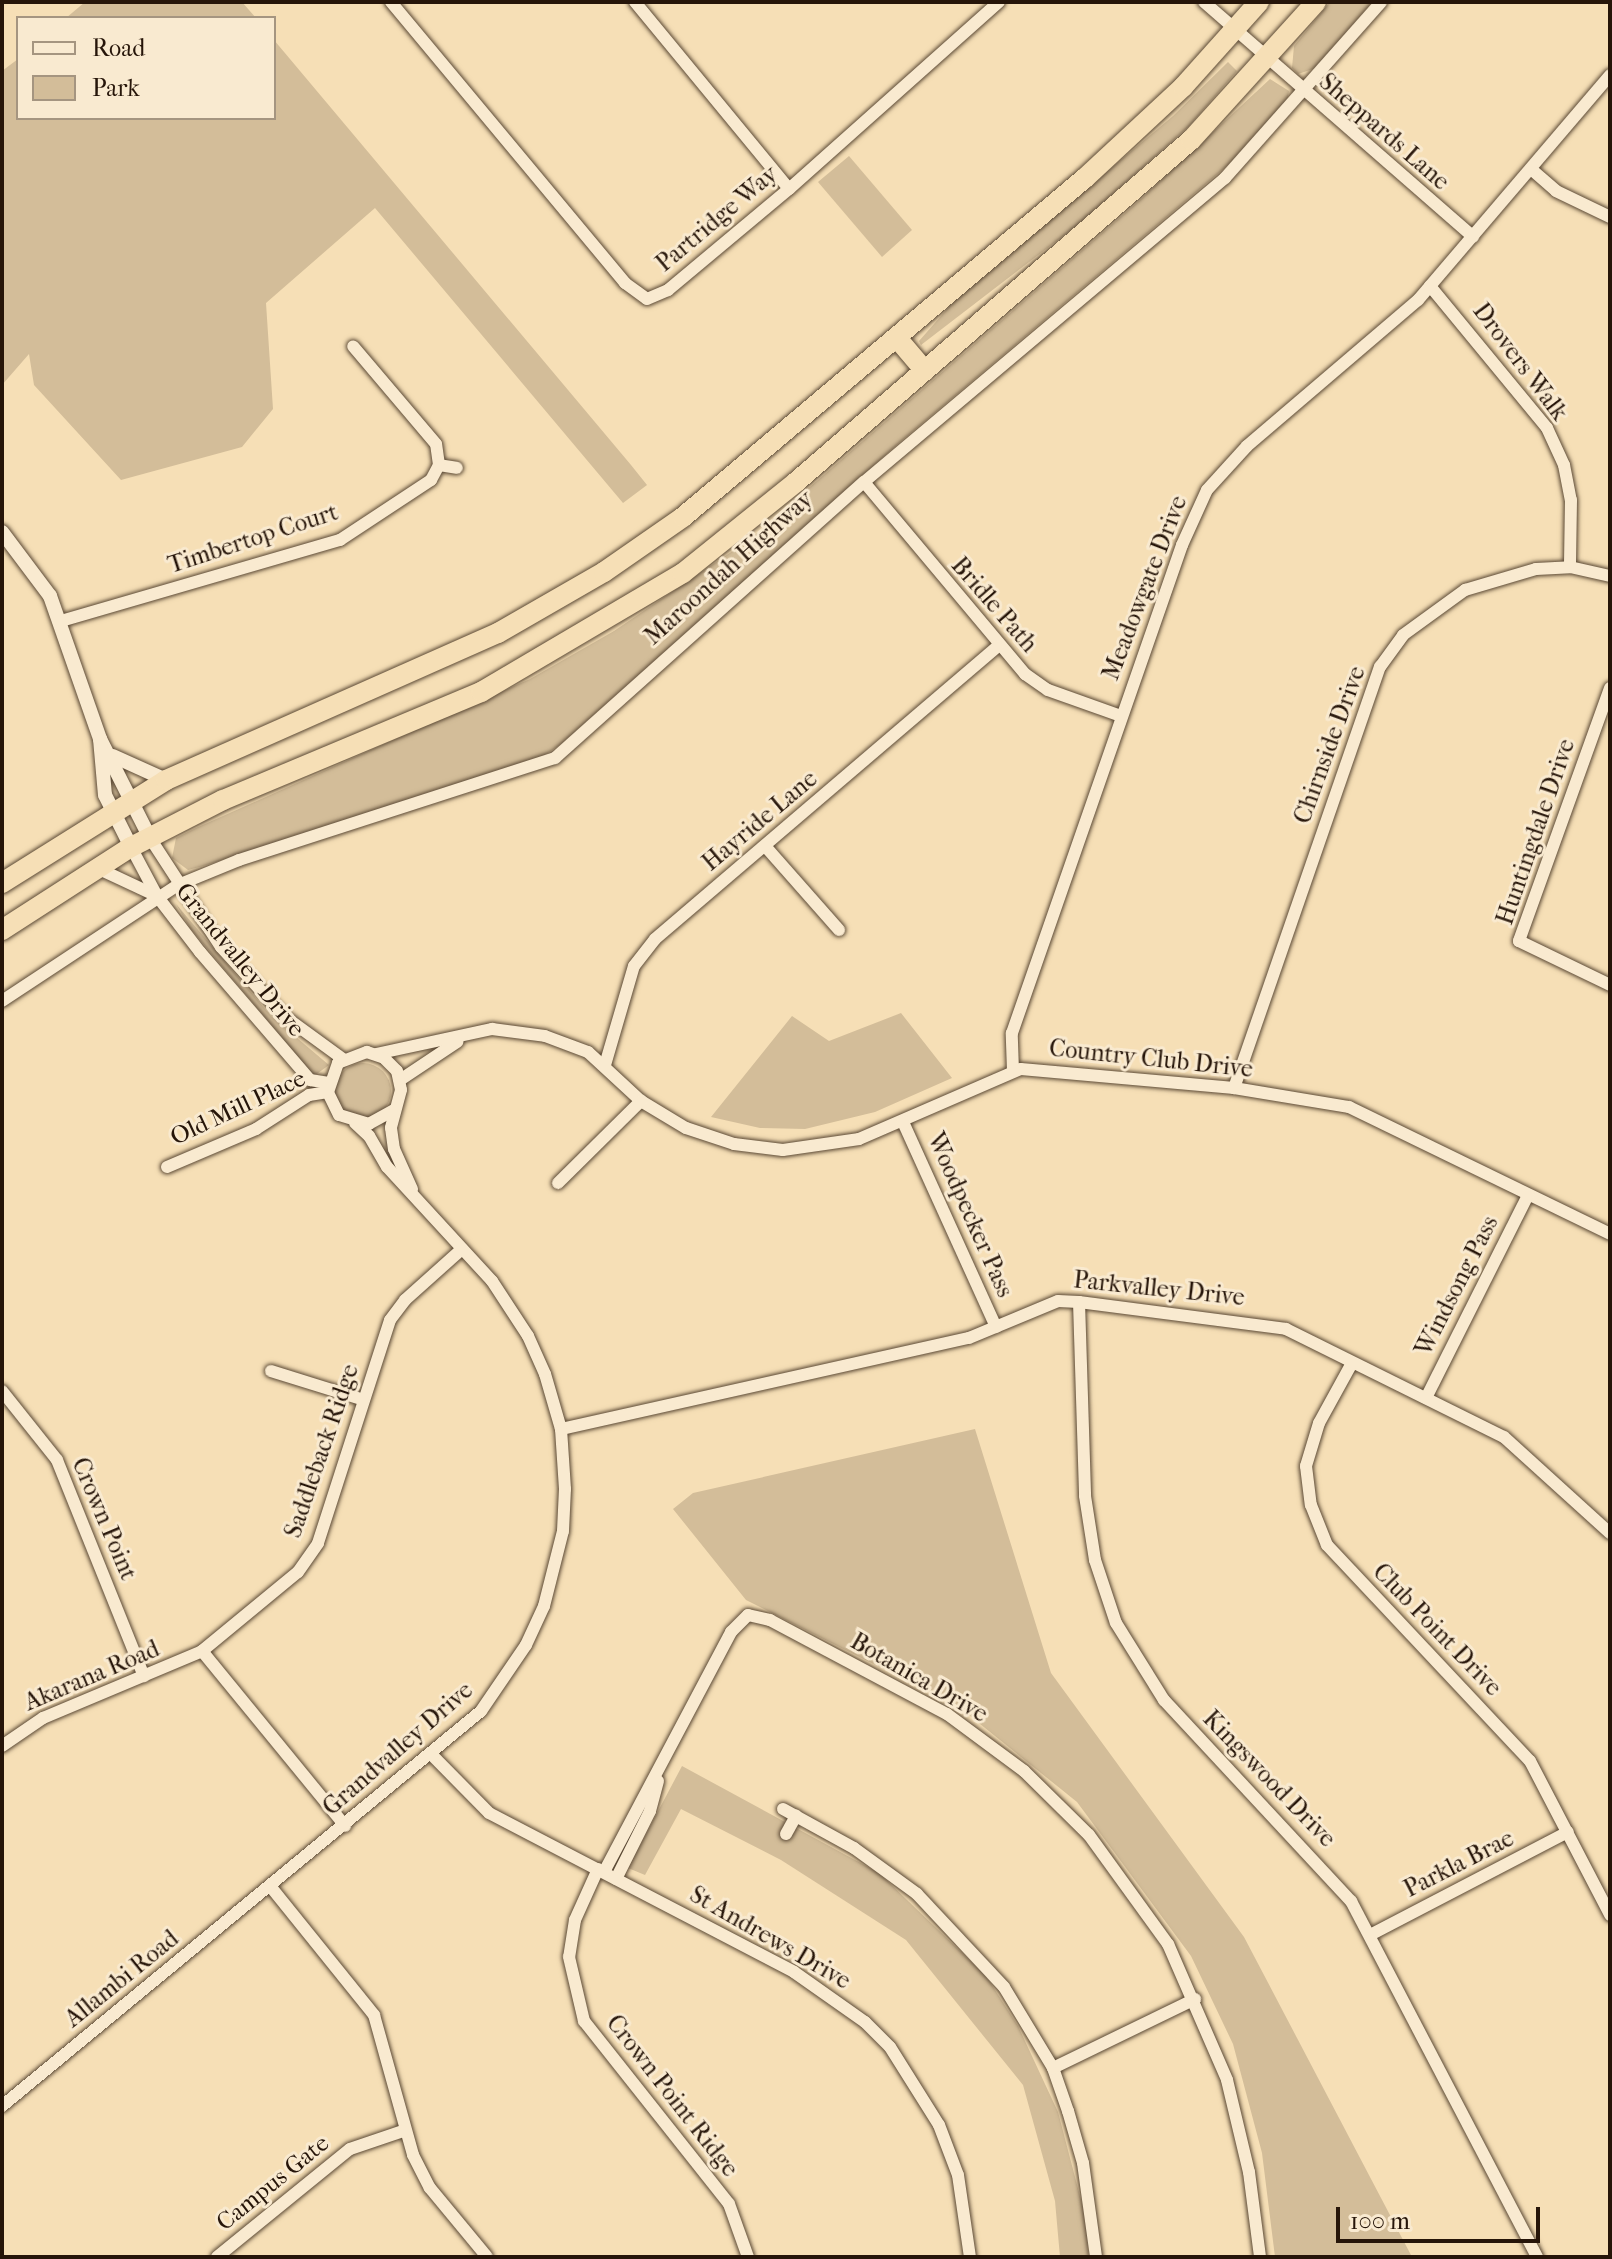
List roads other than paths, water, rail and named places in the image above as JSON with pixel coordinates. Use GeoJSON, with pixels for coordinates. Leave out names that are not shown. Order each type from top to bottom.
{"type":"FeatureCollection","features":[{"type":"Feature","properties":{"kind":"highway"},"geometry":{"type":"LineString","coordinates":[[2,883],[112,811],[166,780],[256,737],[422,671],[604,572],[722,487],[1119,148],[1234,32],[1259,2]]}},
{"type":"Feature","properties":{"kind":"highway","name":"Maroondah Highway"},"geometry":{"type":"LineString","coordinates":[[2,930],[95,867],[131,847],[223,800],[481,692],[636,603],[746,524],[1191,140],[1267,60],[1316,2]]}},
{"type":"Feature","properties":{"kind":"highway"},"geometry":{"type":"LineString","coordinates":[[897,338],[925,371]]}},
{"type":"Feature","properties":{"kind":"street","name":"Partridge Way"},"geometry":{"type":"LineString","coordinates":[[391,2],[625,283],[647,299],[668,290],[789,189],[999,2]]}},
{"type":"Feature","properties":{"kind":"street"},"geometry":{"type":"LineString","coordinates":[[635,2],[789,189]]}},
{"type":"Feature","properties":{"kind":"street","name":"Sheppards Lane"},"geometry":{"type":"LineString","coordinates":[[1204,2],[1234,32],[1473,237]]}},
{"type":"Feature","properties":{"kind":"street","name":"Maroondah Highway"},"geometry":{"type":"LineString","coordinates":[[2,1001],[178,885],[239,860],[555,758],[864,482],[1225,178],[1381,2]]}},
{"type":"Feature","properties":{"kind":"street","name":"Meadowgate Drive"},"geometry":{"type":"LineString","coordinates":[[1013,1071],[1012,1033],[1192,515],[1207,490],[1247,446],[1430,286],[1610,75]]}},
{"type":"Feature","properties":{"kind":"street"},"geometry":{"type":"LineString","coordinates":[[1531,169],[1556,191],[1610,217]]}},
{"type":"Feature","properties":{"kind":"street","name":"Drovers Walk"},"geometry":{"type":"LineString","coordinates":[[1430,286],[1547,428],[1564,465],[1571,500],[1570,567]]}},
{"type":"Feature","properties":{"kind":"street"},"geometry":{"type":"LineString","coordinates":[[353,346],[432,437],[439,465],[457,468]]}},
{"type":"Feature","properties":{"kind":"street","name":"Timbertop Court"},"geometry":{"type":"LineString","coordinates":[[61,621],[340,540],[422,487],[439,465]]}},
{"type":"Feature","properties":{"kind":"street","name":"Bridle Path"},"geometry":{"type":"LineString","coordinates":[[864,482],[997,647],[1048,690],[1121,716]]}},
{"type":"Feature","properties":{"kind":"street"},"geometry":{"type":"LineString","coordinates":[[2,532],[33,567],[61,621],[100,739],[112,811],[131,847]]}},
{"type":"Feature","properties":{"kind":"street","name":"Chirnside Drive"},"geometry":{"type":"LineString","coordinates":[[1234,1088],[1380,667],[1403,635],[1465,590],[1503,575],[1570,567],[1610,576]]}},
{"type":"Feature","properties":{"kind":"street","name":"Hayride Lane"},"geometry":{"type":"LineString","coordinates":[[605,1065],[628,983],[644,952],[997,647]]}},
{"type":"Feature","properties":{"kind":"street","name":"Huntingdale Drive"},"geometry":{"type":"LineString","coordinates":[[1610,688],[1519,941],[1610,985]]}},
{"type":"Feature","properties":{"kind":"street"},"geometry":{"type":"LineString","coordinates":[[100,739],[113,756],[150,838]]}},
{"type":"Feature","properties":{"kind":"street"},"geometry":{"type":"LineString","coordinates":[[113,756],[166,780]]}},
{"type":"Feature","properties":{"kind":"street","name":"Grandvalley Drive"},"geometry":{"type":"LineString","coordinates":[[150,838],[221,947],[284,1016],[343,1059]]}},
{"type":"Feature","properties":{"kind":"street"},"geometry":{"type":"LineString","coordinates":[[765,846],[839,930]]}},
{"type":"Feature","properties":{"kind":"street","name":"Grandvalley Drive"},"geometry":{"type":"LineString","coordinates":[[131,847],[157,896],[310,1080],[328,1087]]}},
{"type":"Feature","properties":{"kind":"street"},"geometry":{"type":"LineString","coordinates":[[95,867],[157,896]]}},
{"type":"Feature","properties":{"kind":"street","name":"Country Club Drive"},"geometry":{"type":"LineString","coordinates":[[376,1054],[501,1029],[545,1036],[568,1042],[605,1065],[641,1101],[697,1132],[758,1148],[834,1146],[903,1122],[1013,1071],[1059,1070],[1234,1088],[1349,1107],[1610,1234]]}},
{"type":"Feature","properties":{"kind":"street","name":"Country Club Drive"},"geometry":{"type":"LineString","coordinates":[[400,1080],[466,1036]]}},
{"type":"Feature","properties":{"kind":"street"},"geometry":{"type":"LineString","coordinates":[[376,1054],[391,1064],[400,1080],[394,1110],[376,1123],[355,1123],[339,1115],[328,1087],[343,1059],[376,1054]]}},
{"type":"Feature","properties":{"kind":"street","name":"Old Mill Place"},"geometry":{"type":"LineString","coordinates":[[167,1167],[256,1129],[309,1095],[328,1087]]}},
{"type":"Feature","properties":{"kind":"street"},"geometry":{"type":"LineString","coordinates":[[558,1183],[641,1101]]}},
{"type":"Feature","properties":{"kind":"street","name":"Grandvalley Drive"},"geometry":{"type":"LineString","coordinates":[[394,1110],[394,1149],[416,1199]]}},
{"type":"Feature","properties":{"kind":"street","name":"Woodpecker Pass"},"geometry":{"type":"LineString","coordinates":[[903,1122],[996,1327]]}},
{"type":"Feature","properties":{"kind":"street","name":"Grandvalley Drive"},"geometry":{"type":"LineString","coordinates":[[270,1886],[432,1755],[481,1711],[505,1680],[544,1606],[563,1531],[561,1429],[528,1336],[492,1281],[416,1199],[355,1123]]}},
{"type":"Feature","properties":{"kind":"street","name":"Windsong Pass"},"geometry":{"type":"LineString","coordinates":[[1426,1398],[1528,1195]]}},
{"type":"Feature","properties":{"kind":"street","name":"Saddleback Ridge"},"geometry":{"type":"LineString","coordinates":[[202,1651],[298,1572],[318,1543],[397,1310],[462,1249]]}},
{"type":"Feature","properties":{"kind":"street","name":"Parkvalley Drive"},"geometry":{"type":"LineString","coordinates":[[561,1429],[996,1327],[1058,1301],[1079,1302],[1259,1322],[1286,1329],[1504,1437],[1610,1533]]}},
{"type":"Feature","properties":{"kind":"street","name":"Kingswood Drive"},"geometry":{"type":"LineString","coordinates":[[1079,1302],[1085,1496],[1095,1560],[1116,1623],[1164,1700],[1335,1881],[1370,1935],[1537,2257]]}},
{"type":"Feature","properties":{"kind":"street","name":"Club Point Drive"},"geometry":{"type":"LineString","coordinates":[[1352,1363],[1319,1423],[1306,1466],[1311,1505],[1327,1545],[1530,1761],[1610,1915]]}},
{"type":"Feature","properties":{"kind":"street"},"geometry":{"type":"LineString","coordinates":[[271,1371],[364,1400]]}},
{"type":"Feature","properties":{"kind":"street","name":"Crown Point"},"geometry":{"type":"LineString","coordinates":[[2,1391],[57,1460],[144,1676]]}},
{"type":"Feature","properties":{"kind":"street","name":"Botanica Drive"},"geometry":{"type":"LineString","coordinates":[[601,1871],[662,1766],[738,1621],[758,1615],[947,1714],[1024,1771],[1089,1835],[1145,1906],[1195,1999],[1243,2137],[1260,2257]]}},
{"type":"Feature","properties":{"kind":"street"},"geometry":{"type":"LineString","coordinates":[[202,1651],[345,1826]]}},
{"type":"Feature","properties":{"kind":"street","name":"Akarana Road"},"geometry":{"type":"LineString","coordinates":[[2,1746],[43,1718],[202,1651]]}},
{"type":"Feature","properties":{"kind":"street","name":"St Andrews Drive"},"geometry":{"type":"LineString","coordinates":[[432,1755],[489,1813],[794,1972],[836,1998],[890,2047],[939,2125],[958,2175],[970,2257]]}},
{"type":"Feature","properties":{"kind":"street","name":"Botanica Drive"},"geometry":{"type":"LineString","coordinates":[[616,1879],[650,1811],[662,1766]]}},
{"type":"Feature","properties":{"kind":"street"},"geometry":{"type":"LineString","coordinates":[[783,1809],[854,1848],[917,1894],[961,1936],[1004,1987],[1053,2068],[1083,2163],[1096,2257]]}},
{"type":"Feature","properties":{"kind":"street"},"geometry":{"type":"LineString","coordinates":[[786,1834],[796,1816]]}},
{"type":"Feature","properties":{"kind":"street","name":"Parkla Brae"},"geometry":{"type":"LineString","coordinates":[[1370,1935],[1568,1832]]}},
{"type":"Feature","properties":{"kind":"street","name":"Crown Point Ridge"},"geometry":{"type":"LineString","coordinates":[[601,1871],[575,1920],[569,1957],[584,2021],[729,2204],[748,2257]]}},
{"type":"Feature","properties":{"kind":"street"},"geometry":{"type":"LineString","coordinates":[[270,1886],[374,2015],[403,2131],[430,2188],[487,2257]]}},
{"type":"Feature","properties":{"kind":"street","name":"Allambi Road"},"geometry":{"type":"LineString","coordinates":[[2,2106],[270,1886]]}},
{"type":"Feature","properties":{"kind":"street"},"geometry":{"type":"LineString","coordinates":[[1053,2068],[1195,1999]]}},
{"type":"Feature","properties":{"kind":"street","name":"Campus Gate"},"geometry":{"type":"LineString","coordinates":[[217,2257],[350,2149],[403,2131]]}}]}
